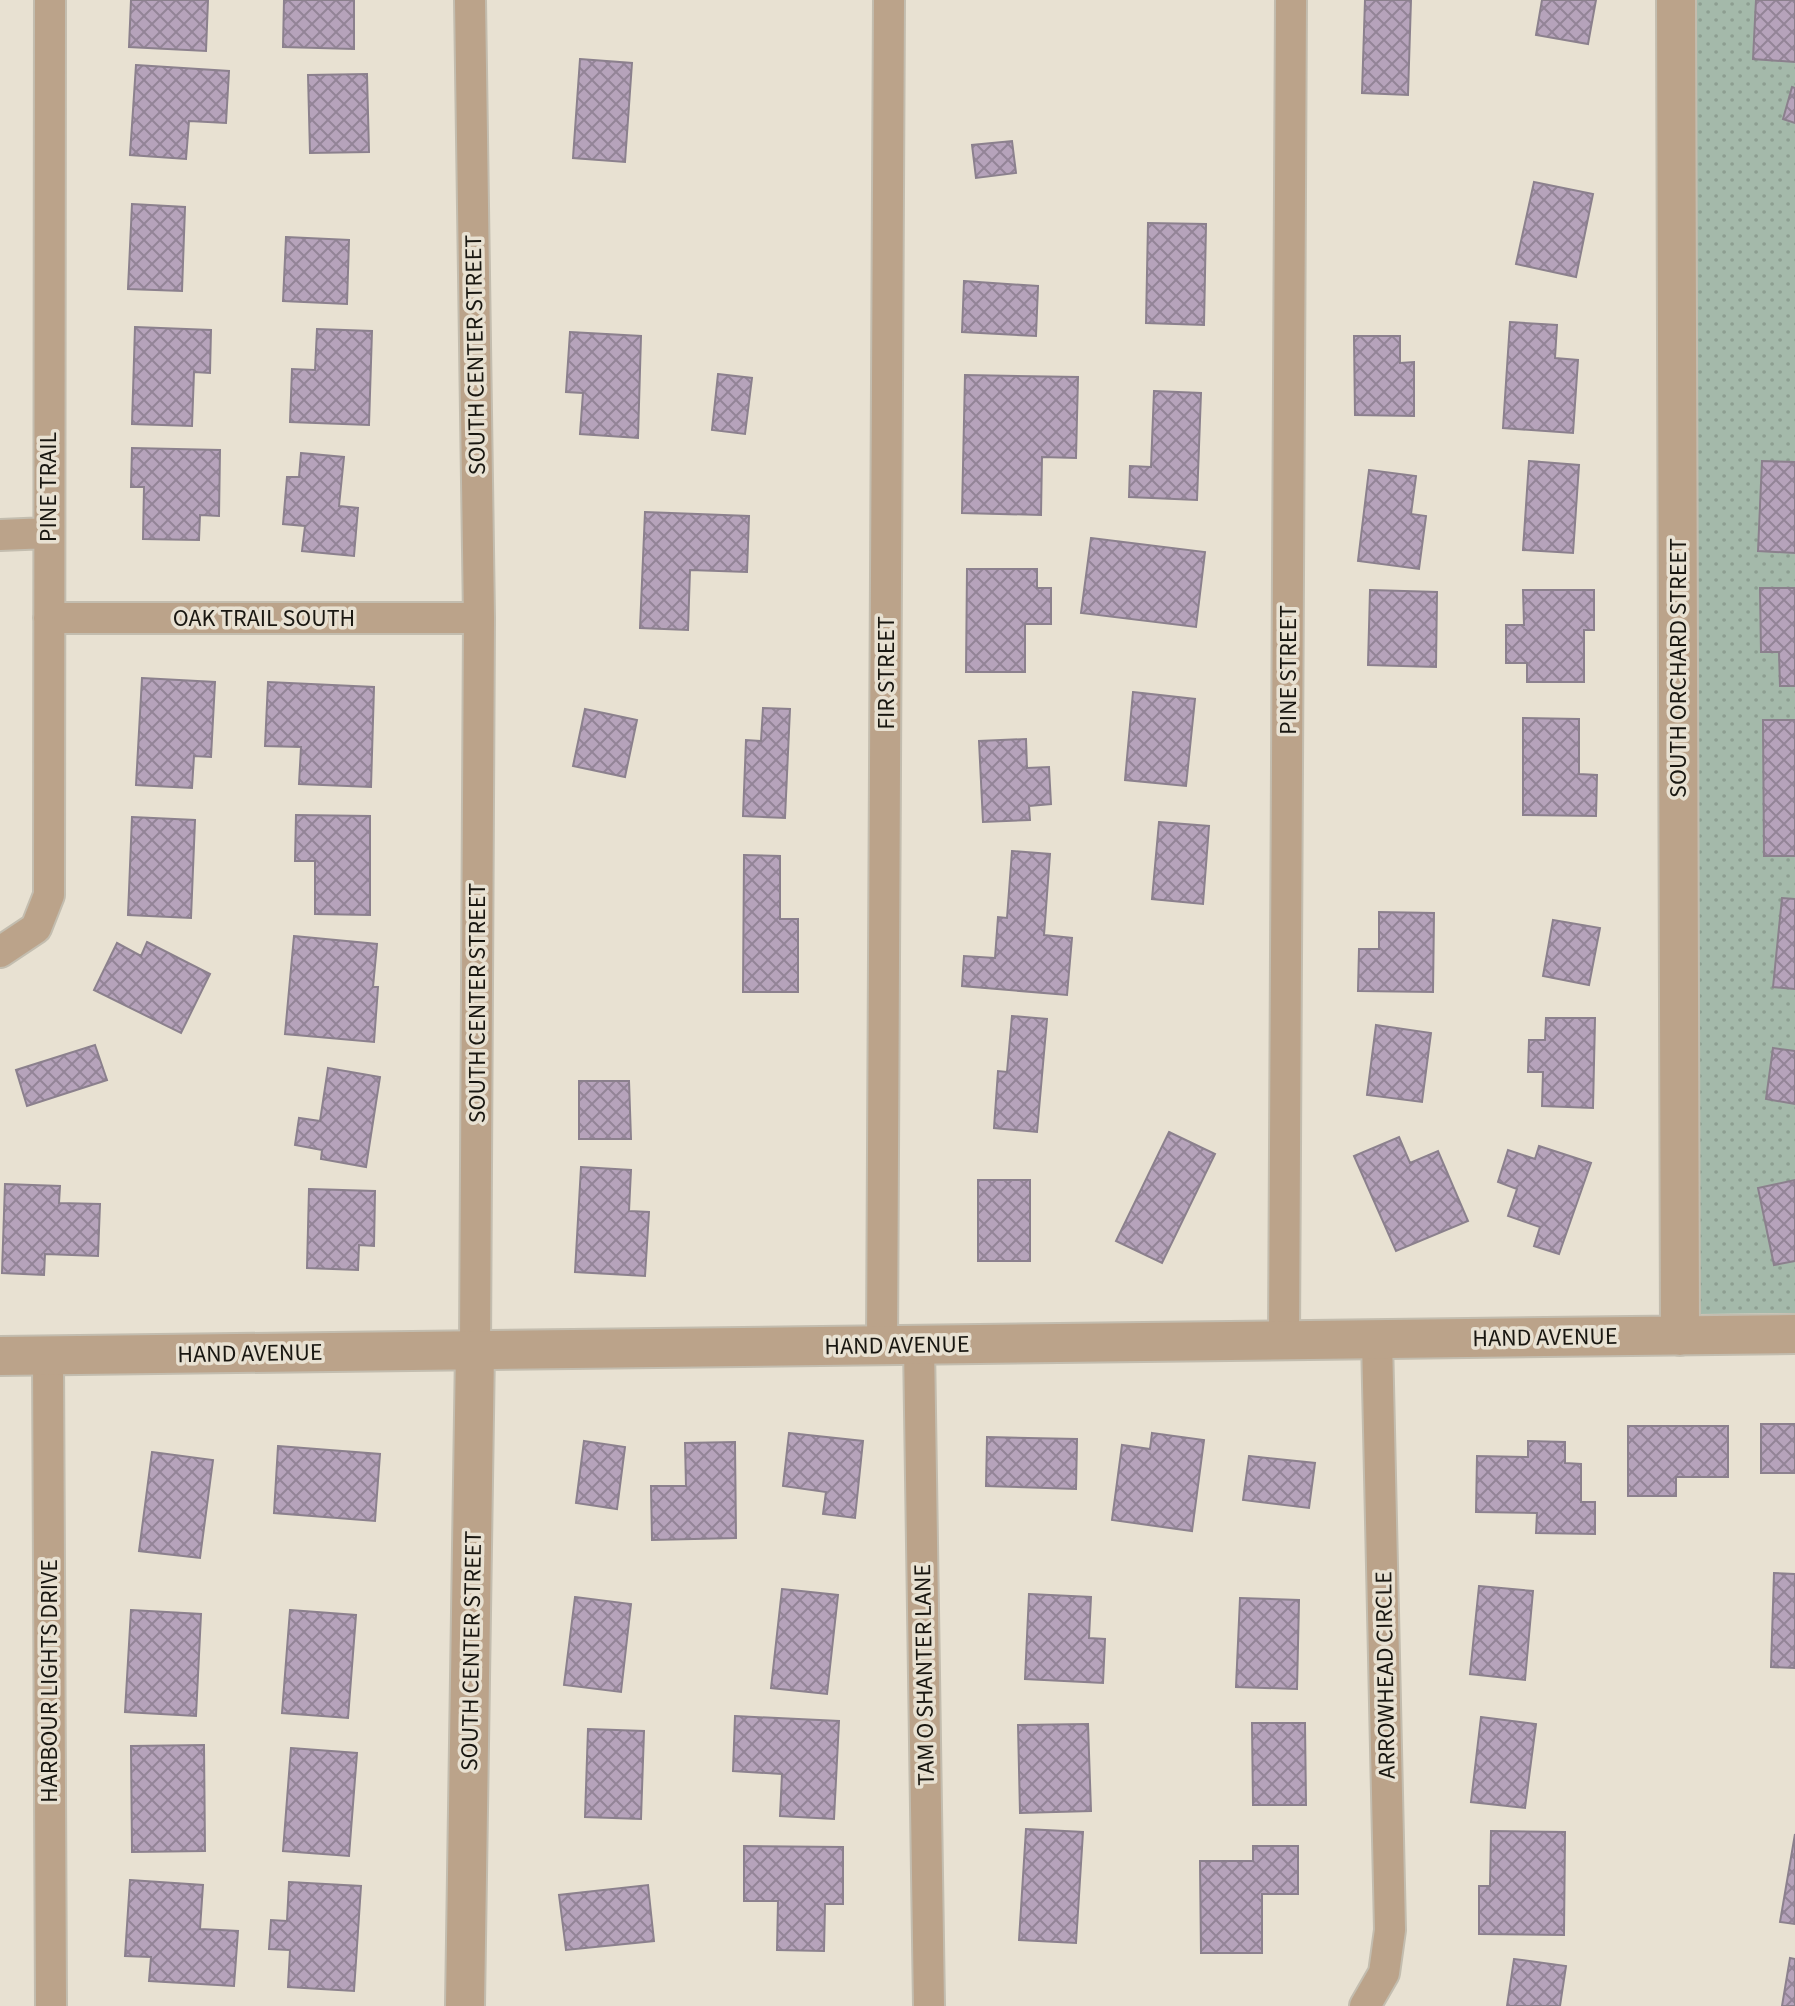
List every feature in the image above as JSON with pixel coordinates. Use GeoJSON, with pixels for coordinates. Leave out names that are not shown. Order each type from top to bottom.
{"type":"FeatureCollection","features":[{"type":"Feature","properties":{"kind":"street","name":"PINE TRAIL"},"geometry":{"type":"LineString","coordinates":[[0,952],[36,928],[49,895],[50,0]]}},
{"type":"Feature","properties":{"kind":"street","name":"SOUTH CENTER STREET"},"geometry":{"type":"LineString","coordinates":[[465,2006],[475,1350],[479,618],[470,0]]}},
{"type":"Feature","properties":{"kind":"street","name":"FIR STREET"},"geometry":{"type":"LineString","coordinates":[[882,1345],[889,0]]}},
{"type":"Feature","properties":{"kind":"street","name":"PINE STREET"},"geometry":{"type":"LineString","coordinates":[[1284,1340],[1291,0]]}},
{"type":"Feature","properties":{"kind":"street","name":"SOUTH ORCHARD STREET"},"geometry":{"type":"LineString","coordinates":[[1676,0],[1680,1336]]}},
{"type":"Feature","properties":{"kind":"street"},"geometry":{"type":"LineString","coordinates":[[0,535],[48,533]]}},
{"type":"Feature","properties":{"kind":"street","name":"OAK TRAIL SOUTH"},"geometry":{"type":"LineString","coordinates":[[49,618],[479,618]]}},
{"type":"Feature","properties":{"kind":"street","name":"HAND AVENUE"},"geometry":{"type":"LineString","coordinates":[[0,1356],[1795,1334]]}},
{"type":"Feature","properties":{"kind":"street","name":"ARROWHEAD CIRCLE"},"geometry":{"type":"LineString","coordinates":[[1365,2006],[1384,1973],[1390,1930],[1377,1339]]}},
{"type":"Feature","properties":{"kind":"street","name":"TAM O SHANTER LANE"},"geometry":{"type":"LineString","coordinates":[[919,1345],[929,2006]]}},
{"type":"Feature","properties":{"kind":"street","name":"HARBOUR LIGHTS DRIVE"},"geometry":{"type":"LineString","coordinates":[[48,1356],[51,2006]]}},
{"type":"Feature","properties":{"kind":"green space"},"geometry":{"type":"Polygon","coordinates":[[[1695,0],[1795,0],[1795,1313],[1699,1314],[1695,0]]]}},
{"type":"Feature","properties":{"kind":"building"},"geometry":{"type":"Polygon","coordinates":[[[131,0],[208,0],[206,51],[129,47],[131,0]]]}},
{"type":"Feature","properties":{"kind":"building"},"geometry":{"type":"Polygon","coordinates":[[[284,0],[354,0],[354,49],[283,47],[284,0]]]}},
{"type":"Feature","properties":{"kind":"building"},"geometry":{"type":"Polygon","coordinates":[[[1365,0],[1411,0],[1408,95],[1362,93],[1365,0]]]}},
{"type":"Feature","properties":{"kind":"building"},"geometry":{"type":"Polygon","coordinates":[[[1542,0],[1596,0],[1588,44],[1536,35],[1542,0]]]}},
{"type":"Feature","properties":{"kind":"building"},"geometry":{"type":"Polygon","coordinates":[[[1756,0],[1795,0],[1795,62],[1753,59],[1756,0]]]}},
{"type":"Feature","properties":{"kind":"building"},"geometry":{"type":"Polygon","coordinates":[[[580,59],[632,63],[625,162],[573,158],[580,59]]]}},
{"type":"Feature","properties":{"kind":"building"},"geometry":{"type":"Polygon","coordinates":[[[136,65],[229,71],[226,123],[189,121],[186,159],[130,155],[136,65]]]}},
{"type":"Feature","properties":{"kind":"building"},"geometry":{"type":"Polygon","coordinates":[[[367,74],[369,152],[310,153],[308,75],[367,74]]]}},
{"type":"Feature","properties":{"kind":"building"},"geometry":{"type":"Polygon","coordinates":[[[1792,87],[1795,88],[1795,123],[1783,119],[1792,87]]]}},
{"type":"Feature","properties":{"kind":"building"},"geometry":{"type":"Polygon","coordinates":[[[1012,141],[1016,173],[976,178],[972,145],[1012,141]]]}},
{"type":"Feature","properties":{"kind":"building"},"geometry":{"type":"Polygon","coordinates":[[[1534,182],[1593,194],[1576,277],[1516,264],[1534,182]]]}},
{"type":"Feature","properties":{"kind":"building"},"geometry":{"type":"Polygon","coordinates":[[[132,204],[185,207],[182,291],[128,289],[132,204]]]}},
{"type":"Feature","properties":{"kind":"building"},"geometry":{"type":"Polygon","coordinates":[[[1148,223],[1206,224],[1204,325],[1146,323],[1148,223]]]}},
{"type":"Feature","properties":{"kind":"building"},"geometry":{"type":"Polygon","coordinates":[[[286,237],[349,240],[347,304],[283,301],[286,237]]]}},
{"type":"Feature","properties":{"kind":"building"},"geometry":{"type":"Polygon","coordinates":[[[964,281],[1038,286],[1036,336],[962,332],[964,281]]]}},
{"type":"Feature","properties":{"kind":"building"},"geometry":{"type":"Polygon","coordinates":[[[1510,322],[1557,325],[1555,358],[1578,360],[1573,433],[1503,428],[1510,322]]]}},
{"type":"Feature","properties":{"kind":"building"},"geometry":{"type":"Polygon","coordinates":[[[135,327],[211,330],[210,373],[194,372],[192,426],[132,424],[135,327]]]}},
{"type":"Feature","properties":{"kind":"building"},"geometry":{"type":"Polygon","coordinates":[[[317,329],[372,331],[369,425],[290,422],[292,369],[315,370],[317,329]]]}},
{"type":"Feature","properties":{"kind":"building"},"geometry":{"type":"Polygon","coordinates":[[[570,332],[641,336],[638,438],[580,434],[583,393],[566,392],[570,332]]]}},
{"type":"Feature","properties":{"kind":"building"},"geometry":{"type":"Polygon","coordinates":[[[1354,336],[1400,336],[1400,363],[1414,362],[1414,416],[1355,415],[1354,336]]]}},
{"type":"Feature","properties":{"kind":"building"},"geometry":{"type":"Polygon","coordinates":[[[718,374],[752,378],[745,434],[712,430],[718,374]]]}},
{"type":"Feature","properties":{"kind":"building"},"geometry":{"type":"Polygon","coordinates":[[[965,375],[1078,377],[1076,458],[1042,457],[1041,515],[962,513],[965,375]]]}},
{"type":"Feature","properties":{"kind":"building"},"geometry":{"type":"Polygon","coordinates":[[[1154,391],[1201,393],[1197,500],[1129,497],[1130,466],[1151,467],[1154,391]]]}},
{"type":"Feature","properties":{"kind":"building"},"geometry":{"type":"Polygon","coordinates":[[[132,448],[220,450],[219,516],[200,515],[199,540],[143,539],[144,487],[131,487],[132,448]]]}},
{"type":"Feature","properties":{"kind":"building"},"geometry":{"type":"Polygon","coordinates":[[[301,453],[344,457],[339,506],[358,508],[354,556],[302,551],[305,526],[283,524],[287,477],[299,477],[301,453]]]}},
{"type":"Feature","properties":{"kind":"building"},"geometry":{"type":"Polygon","coordinates":[[[1529,461],[1579,465],[1573,553],[1523,550],[1529,461]]]}},
{"type":"Feature","properties":{"kind":"building"},"geometry":{"type":"Polygon","coordinates":[[[1762,461],[1795,462],[1795,553],[1758,551],[1762,461]]]}},
{"type":"Feature","properties":{"kind":"building"},"geometry":{"type":"Polygon","coordinates":[[[1369,470],[1416,476],[1411,514],[1426,516],[1419,569],[1358,561],[1369,470]]]}},
{"type":"Feature","properties":{"kind":"building"},"geometry":{"type":"Polygon","coordinates":[[[645,512],[749,516],[747,572],[690,570],[688,630],[640,628],[645,512]]]}},
{"type":"Feature","properties":{"kind":"building"},"geometry":{"type":"Polygon","coordinates":[[[1091,538],[1205,552],[1196,627],[1081,613],[1091,538]]]}},
{"type":"Feature","properties":{"kind":"building"},"geometry":{"type":"Polygon","coordinates":[[[967,569],[1037,569],[1037,588],[1051,588],[1051,624],[1025,624],[1025,672],[966,672],[967,569]]]}},
{"type":"Feature","properties":{"kind":"building"},"geometry":{"type":"Polygon","coordinates":[[[1760,588],[1795,588],[1795,686],[1780,686],[1779,652],[1761,652],[1760,588]]]}},
{"type":"Feature","properties":{"kind":"building"},"geometry":{"type":"Polygon","coordinates":[[[1370,590],[1437,592],[1436,667],[1368,665],[1370,590]]]}},
{"type":"Feature","properties":{"kind":"building"},"geometry":{"type":"Polygon","coordinates":[[[1523,590],[1594,590],[1594,630],[1584,630],[1584,682],[1527,682],[1527,663],[1506,663],[1506,625],[1524,625],[1523,590]]]}},
{"type":"Feature","properties":{"kind":"building"},"geometry":{"type":"Polygon","coordinates":[[[142,678],[215,682],[211,757],[194,756],[192,788],[136,785],[142,678]]]}},
{"type":"Feature","properties":{"kind":"building"},"geometry":{"type":"Polygon","coordinates":[[[268,682],[374,687],[371,787],[299,784],[301,747],[265,746],[268,682]]]}},
{"type":"Feature","properties":{"kind":"building"},"geometry":{"type":"Polygon","coordinates":[[[1133,692],[1195,699],[1186,786],[1125,780],[1133,692]]]}},
{"type":"Feature","properties":{"kind":"building"},"geometry":{"type":"Polygon","coordinates":[[[763,708],[790,709],[785,818],[743,816],[746,740],[761,741],[763,708]]]}},
{"type":"Feature","properties":{"kind":"building"},"geometry":{"type":"Polygon","coordinates":[[[585,709],[637,720],[625,777],[573,766],[585,709]]]}},
{"type":"Feature","properties":{"kind":"building"},"geometry":{"type":"Polygon","coordinates":[[[1523,718],[1579,719],[1579,774],[1597,775],[1596,816],[1523,815],[1523,718]]]}},
{"type":"Feature","properties":{"kind":"building"},"geometry":{"type":"Polygon","coordinates":[[[1763,720],[1795,720],[1795,856],[1764,856],[1763,720]]]}},
{"type":"Feature","properties":{"kind":"building"},"geometry":{"type":"Polygon","coordinates":[[[1026,739],[1027,768],[1049,767],[1051,804],[1029,806],[1030,820],[983,822],[979,741],[1026,739]]]}},
{"type":"Feature","properties":{"kind":"building"},"geometry":{"type":"Polygon","coordinates":[[[296,815],[370,816],[370,915],[315,914],[315,861],[295,861],[296,815]]]}},
{"type":"Feature","properties":{"kind":"building"},"geometry":{"type":"Polygon","coordinates":[[[132,817],[195,820],[191,918],[128,915],[132,817]]]}},
{"type":"Feature","properties":{"kind":"building"},"geometry":{"type":"Polygon","coordinates":[[[1159,822],[1209,826],[1203,904],[1152,899],[1159,822]]]}},
{"type":"Feature","properties":{"kind":"building"},"geometry":{"type":"Polygon","coordinates":[[[1012,851],[1050,854],[1044,935],[1072,938],[1067,995],[962,986],[964,956],[995,958],[998,917],[1007,918],[1012,851]]]}},
{"type":"Feature","properties":{"kind":"building"},"geometry":{"type":"Polygon","coordinates":[[[744,855],[780,856],[780,919],[798,919],[798,992],[743,992],[744,855]]]}},
{"type":"Feature","properties":{"kind":"building"},"geometry":{"type":"Polygon","coordinates":[[[1782,898],[1795,899],[1795,989],[1773,987],[1782,898]]]}},
{"type":"Feature","properties":{"kind":"building"},"geometry":{"type":"Polygon","coordinates":[[[1379,912],[1434,913],[1433,992],[1358,991],[1359,949],[1379,949],[1379,912]]]}},
{"type":"Feature","properties":{"kind":"building"},"geometry":{"type":"Polygon","coordinates":[[[1553,920],[1600,928],[1589,985],[1543,976],[1553,920]]]}},
{"type":"Feature","properties":{"kind":"building"},"geometry":{"type":"Polygon","coordinates":[[[294,936],[377,944],[373,987],[378,987],[374,1042],[285,1034],[294,936]]]}},
{"type":"Feature","properties":{"kind":"building"},"geometry":{"type":"Polygon","coordinates":[[[147,942],[210,974],[181,1033],[94,990],[117,943],[141,956],[147,942]]]}},
{"type":"Feature","properties":{"kind":"building"},"geometry":{"type":"Polygon","coordinates":[[[1012,1016],[1047,1019],[1037,1132],[994,1128],[998,1071],[1007,1072],[1012,1016]]]}},
{"type":"Feature","properties":{"kind":"building"},"geometry":{"type":"Polygon","coordinates":[[[1546,1018],[1595,1018],[1593,1108],[1542,1106],[1543,1072],[1528,1072],[1529,1040],[1545,1040],[1546,1018]]]}},
{"type":"Feature","properties":{"kind":"building"},"geometry":{"type":"Polygon","coordinates":[[[1376,1025],[1431,1033],[1422,1102],[1367,1095],[1376,1025]]]}},
{"type":"Feature","properties":{"kind":"building"},"geometry":{"type":"Polygon","coordinates":[[[95,1045],[107,1080],[27,1106],[16,1070],[95,1045]]]}},
{"type":"Feature","properties":{"kind":"building"},"geometry":{"type":"Polygon","coordinates":[[[1773,1048],[1795,1051],[1795,1104],[1766,1099],[1773,1048]]]}},
{"type":"Feature","properties":{"kind":"building"},"geometry":{"type":"Polygon","coordinates":[[[328,1068],[380,1077],[366,1167],[321,1159],[322,1150],[295,1145],[299,1118],[320,1121],[328,1068]]]}},
{"type":"Feature","properties":{"kind":"building"},"geometry":{"type":"Polygon","coordinates":[[[579,1081],[629,1081],[631,1139],[579,1139],[579,1081]]]}},
{"type":"Feature","properties":{"kind":"building"},"geometry":{"type":"Polygon","coordinates":[[[1169,1132],[1215,1154],[1162,1263],[1116,1241],[1169,1132]]]}},
{"type":"Feature","properties":{"kind":"building"},"geometry":{"type":"Polygon","coordinates":[[[1399,1137],[1410,1163],[1438,1151],[1468,1221],[1396,1251],[1354,1156],[1399,1137]]]}},
{"type":"Feature","properties":{"kind":"building"},"geometry":{"type":"Polygon","coordinates":[[[1539,1146],[1591,1163],[1559,1254],[1534,1246],[1540,1227],[1508,1216],[1517,1189],[1498,1182],[1508,1150],[1535,1159],[1539,1146]]]}},
{"type":"Feature","properties":{"kind":"building"},"geometry":{"type":"Polygon","coordinates":[[[581,1167],[631,1170],[629,1211],[649,1212],[645,1276],[575,1272],[581,1167]]]}},
{"type":"Feature","properties":{"kind":"building"},"geometry":{"type":"Polygon","coordinates":[[[978,1180],[1030,1180],[1030,1261],[978,1261],[978,1180]]]}},
{"type":"Feature","properties":{"kind":"building"},"geometry":{"type":"Polygon","coordinates":[[[1795,1180],[1795,1261],[1774,1265],[1758,1188],[1795,1180]]]}},
{"type":"Feature","properties":{"kind":"building"},"geometry":{"type":"Polygon","coordinates":[[[5,1184],[60,1186],[59,1203],[100,1204],[98,1256],[45,1254],[44,1275],[2,1273],[5,1184]]]}},
{"type":"Feature","properties":{"kind":"building"},"geometry":{"type":"Polygon","coordinates":[[[309,1189],[375,1191],[374,1246],[359,1245],[358,1270],[307,1268],[309,1189]]]}},
{"type":"Feature","properties":{"kind":"building"},"geometry":{"type":"Polygon","coordinates":[[[1761,1424],[1795,1424],[1795,1473],[1761,1473],[1761,1424]]]}},
{"type":"Feature","properties":{"kind":"building"},"geometry":{"type":"Polygon","coordinates":[[[1628,1426],[1728,1426],[1728,1477],[1676,1477],[1676,1496],[1628,1496],[1628,1426]]]}},
{"type":"Feature","properties":{"kind":"building"},"geometry":{"type":"Polygon","coordinates":[[[789,1433],[863,1441],[855,1518],[823,1514],[826,1492],[783,1486],[789,1433]]]}},
{"type":"Feature","properties":{"kind":"building"},"geometry":{"type":"Polygon","coordinates":[[[1152,1433],[1204,1440],[1192,1531],[1112,1520],[1122,1445],[1150,1449],[1152,1433]]]}},
{"type":"Feature","properties":{"kind":"building"},"geometry":{"type":"Polygon","coordinates":[[[987,1437],[1077,1439],[1076,1489],[986,1486],[987,1437]]]}},
{"type":"Feature","properties":{"kind":"building"},"geometry":{"type":"Polygon","coordinates":[[[584,1441],[625,1447],[617,1509],[576,1503],[584,1441]]]}},
{"type":"Feature","properties":{"kind":"building"},"geometry":{"type":"Polygon","coordinates":[[[1528,1441],[1565,1442],[1565,1463],[1581,1464],[1581,1502],[1595,1502],[1595,1534],[1536,1533],[1537,1513],[1476,1512],[1477,1456],[1528,1457],[1528,1441]]]}},
{"type":"Feature","properties":{"kind":"building"},"geometry":{"type":"Polygon","coordinates":[[[735,1442],[736,1538],[652,1540],[651,1486],[686,1486],[685,1443],[735,1442]]]}},
{"type":"Feature","properties":{"kind":"building"},"geometry":{"type":"Polygon","coordinates":[[[278,1446],[380,1454],[375,1521],[274,1513],[278,1446]]]}},
{"type":"Feature","properties":{"kind":"building"},"geometry":{"type":"Polygon","coordinates":[[[152,1452],[213,1460],[200,1558],[139,1551],[152,1452]]]}},
{"type":"Feature","properties":{"kind":"building"},"geometry":{"type":"Polygon","coordinates":[[[1249,1456],[1315,1463],[1309,1508],[1243,1500],[1249,1456]]]}},
{"type":"Feature","properties":{"kind":"building"},"geometry":{"type":"Polygon","coordinates":[[[1774,1573],[1795,1574],[1795,1668],[1771,1667],[1774,1573]]]}},
{"type":"Feature","properties":{"kind":"building"},"geometry":{"type":"Polygon","coordinates":[[[1479,1586],[1533,1591],[1525,1680],[1470,1674],[1479,1586]]]}},
{"type":"Feature","properties":{"kind":"building"},"geometry":{"type":"Polygon","coordinates":[[[782,1589],[838,1595],[827,1694],[771,1688],[782,1589]]]}},
{"type":"Feature","properties":{"kind":"building"},"geometry":{"type":"Polygon","coordinates":[[[1029,1594],[1091,1597],[1089,1638],[1105,1639],[1103,1683],[1025,1679],[1029,1594]]]}},
{"type":"Feature","properties":{"kind":"building"},"geometry":{"type":"Polygon","coordinates":[[[575,1597],[631,1604],[621,1692],[564,1685],[575,1597]]]}},
{"type":"Feature","properties":{"kind":"building"},"geometry":{"type":"Polygon","coordinates":[[[1240,1598],[1299,1600],[1297,1689],[1236,1687],[1240,1598]]]}},
{"type":"Feature","properties":{"kind":"building"},"geometry":{"type":"Polygon","coordinates":[[[131,1610],[201,1614],[196,1716],[125,1712],[131,1610]]]}},
{"type":"Feature","properties":{"kind":"building"},"geometry":{"type":"Polygon","coordinates":[[[290,1610],[356,1615],[348,1718],[282,1713],[290,1610]]]}},
{"type":"Feature","properties":{"kind":"building"},"geometry":{"type":"Polygon","coordinates":[[[735,1716],[839,1721],[834,1819],[780,1816],[782,1774],[733,1771],[735,1716]]]}},
{"type":"Feature","properties":{"kind":"building"},"geometry":{"type":"Polygon","coordinates":[[[1481,1717],[1536,1724],[1525,1808],[1471,1802],[1481,1717]]]}},
{"type":"Feature","properties":{"kind":"building"},"geometry":{"type":"Polygon","coordinates":[[[1252,1723],[1305,1723],[1306,1805],[1253,1805],[1252,1723]]]}},
{"type":"Feature","properties":{"kind":"building"},"geometry":{"type":"Polygon","coordinates":[[[1088,1724],[1091,1811],[1020,1813],[1018,1725],[1088,1724]]]}},
{"type":"Feature","properties":{"kind":"building"},"geometry":{"type":"Polygon","coordinates":[[[588,1729],[644,1731],[641,1819],[585,1817],[588,1729]]]}},
{"type":"Feature","properties":{"kind":"building"},"geometry":{"type":"Polygon","coordinates":[[[204,1745],[205,1851],[132,1852],[131,1746],[204,1745]]]}},
{"type":"Feature","properties":{"kind":"building"},"geometry":{"type":"Polygon","coordinates":[[[291,1748],[357,1753],[349,1856],[283,1851],[291,1748]]]}},
{"type":"Feature","properties":{"kind":"building"},"geometry":{"type":"Polygon","coordinates":[[[1026,1829],[1083,1832],[1076,1943],[1019,1940],[1026,1829]]]}},
{"type":"Feature","properties":{"kind":"building"},"geometry":{"type":"Polygon","coordinates":[[[1491,1831],[1565,1832],[1564,1935],[1479,1934],[1479,1886],[1490,1886],[1491,1831]]]}},
{"type":"Feature","properties":{"kind":"building"},"geometry":{"type":"Polygon","coordinates":[[[1795,1834],[1795,1924],[1780,1922],[1795,1834]]]}},
{"type":"Feature","properties":{"kind":"building"},"geometry":{"type":"Polygon","coordinates":[[[744,1846],[843,1847],[843,1904],[825,1904],[824,1951],[777,1950],[778,1901],[744,1901],[744,1846]]]}},
{"type":"Feature","properties":{"kind":"building"},"geometry":{"type":"Polygon","coordinates":[[[1253,1846],[1298,1846],[1298,1894],[1262,1894],[1262,1953],[1201,1953],[1200,1861],[1253,1861],[1253,1846]]]}},
{"type":"Feature","properties":{"kind":"building"},"geometry":{"type":"Polygon","coordinates":[[[130,1880],[203,1885],[200,1929],[238,1931],[234,1986],[149,1981],[151,1957],[125,1956],[130,1880]]]}},
{"type":"Feature","properties":{"kind":"building"},"geometry":{"type":"Polygon","coordinates":[[[289,1882],[361,1886],[354,1991],[288,1987],[290,1950],[269,1949],[271,1920],[287,1921],[289,1882]]]}},
{"type":"Feature","properties":{"kind":"building"},"geometry":{"type":"Polygon","coordinates":[[[648,1885],[654,1941],[566,1950],[559,1895],[648,1885]]]}},
{"type":"Feature","properties":{"kind":"building"},"geometry":{"type":"Polygon","coordinates":[[[1790,1958],[1795,1959],[1795,2006],[1782,2006],[1790,1958]]]}},
{"type":"Feature","properties":{"kind":"building"},"geometry":{"type":"Polygon","coordinates":[[[1514,1959],[1566,1966],[1560,2006],[1507,2006],[1514,1959]]]}}]}
